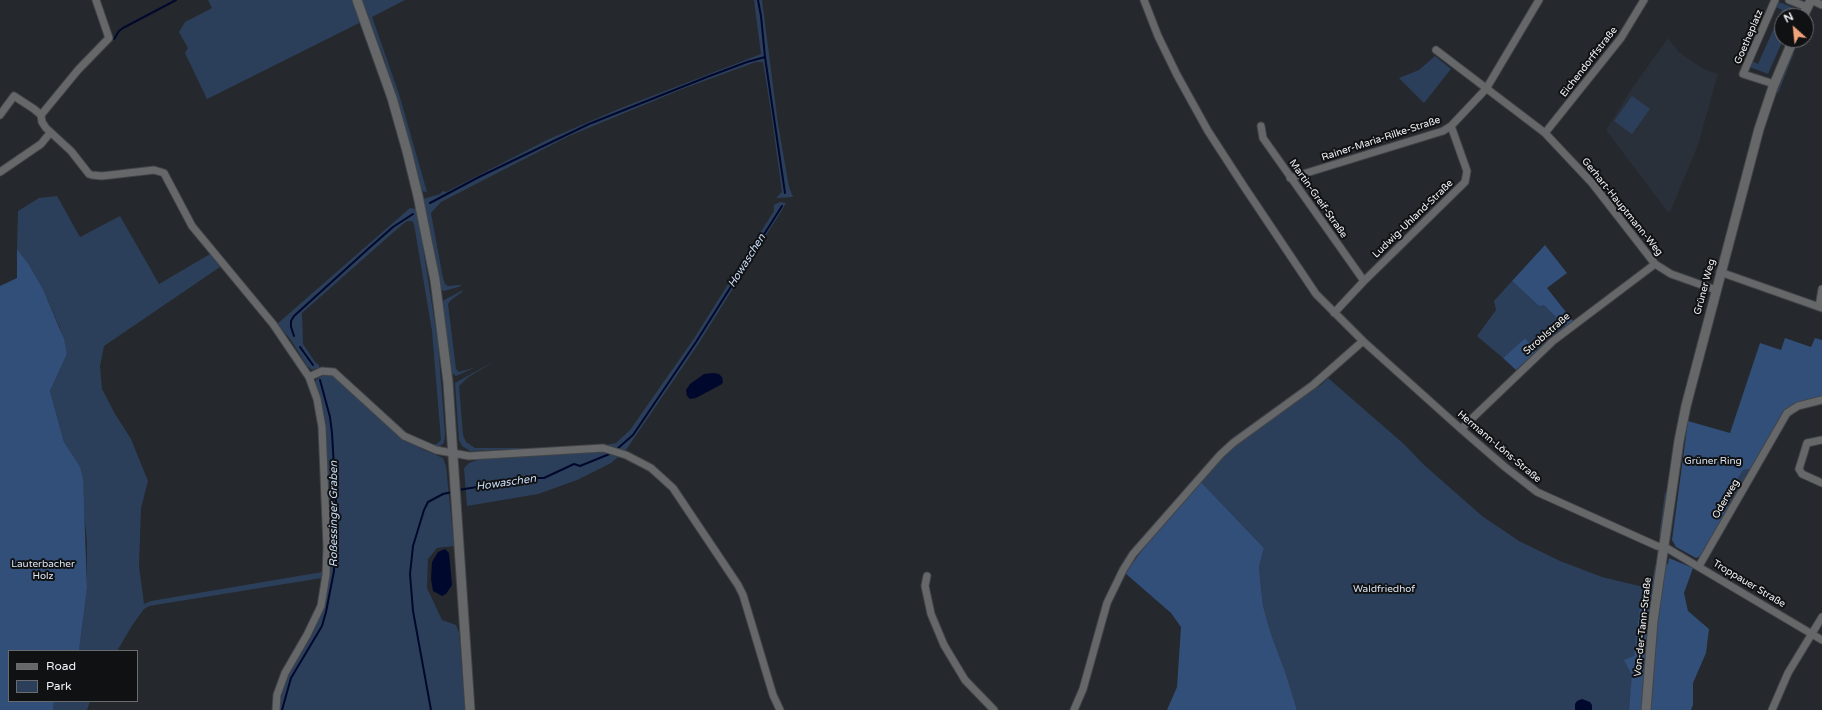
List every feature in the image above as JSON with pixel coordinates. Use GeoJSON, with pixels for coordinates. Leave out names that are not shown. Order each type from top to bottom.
{"type":"FeatureCollection","features":[{"type":"Feature","properties":{"kind":"street"},"geometry":{"type":"LineString","coordinates":[[41,115],[78,70],[109,38],[96,0]]}},
{"type":"Feature","properties":{"kind":"street"},"geometry":{"type":"LineString","coordinates":[[357,0],[392,98],[412,173],[427,239],[442,332],[455,476],[470,710]]}},
{"type":"Feature","properties":{"kind":"street","name":"Hermann-Löns-Straße"},"geometry":{"type":"LineString","coordinates":[[1144,0],[1161,42],[1208,131],[1298,269],[1316,294],[1334,313],[1461,429],[1537,492],[1657,546],[1665,547]]}},
{"type":"Feature","properties":{"kind":"street"},"geometry":{"type":"LineString","coordinates":[[1486,89],[1539,0]]}},
{"type":"Feature","properties":{"kind":"street","name":"Eichendorffstraße"},"geometry":{"type":"LineString","coordinates":[[1545,133],[1621,38],[1644,0]]}},
{"type":"Feature","properties":{"kind":"street","name":"Goetheplatz"},"geometry":{"type":"LineString","coordinates":[[1774,84],[1743,74],[1776,0]]}},
{"type":"Feature","properties":{"kind":"street"},"geometry":{"type":"LineString","coordinates":[[1789,0],[1822,5]]}},
{"type":"Feature","properties":{"kind":"street","name":"Grüner Weg"},"geometry":{"type":"LineString","coordinates":[[1665,547],[1681,427],[1747,171],[1774,84],[1790,48]]}},
{"type":"Feature","properties":{"kind":"street","name":"Gerhart-Hauptmann-Weg"},"geometry":{"type":"LineString","coordinates":[[1436,50],[1545,133],[1592,183],[1654,264],[1671,274],[1716,290]]}},
{"type":"Feature","properties":{"kind":"street","name":"Rainer-Maria-Rilke-Straße"},"geometry":{"type":"LineString","coordinates":[[1290,178],[1443,131],[1451,126],[1486,89]]}},
{"type":"Feature","properties":{"kind":"street"},"geometry":{"type":"LineString","coordinates":[[0,115],[14,96],[41,115],[42,122],[50,133],[71,151],[89,174],[102,176],[154,170],[164,173],[192,226],[273,324],[309,377],[317,399],[322,426],[327,547],[325,583],[320,606],[315,619],[285,673],[278,695],[276,710]]}},
{"type":"Feature","properties":{"kind":"street","name":"Martin-Greif-Straße"},"geometry":{"type":"LineString","coordinates":[[1260,126],[1263,138],[1364,281]]}},
{"type":"Feature","properties":{"kind":"street","name":"Ludwig-Uhland-Straße"},"geometry":{"type":"LineString","coordinates":[[1334,313],[1364,281],[1465,182],[1467,171],[1451,126]]}},
{"type":"Feature","properties":{"kind":"street"},"geometry":{"type":"LineString","coordinates":[[0,172],[35,148],[50,133]]}},
{"type":"Feature","properties":{"kind":"street","name":"Stroblstraße"},"geometry":{"type":"LineString","coordinates":[[1461,429],[1553,341],[1654,264]]}},
{"type":"Feature","properties":{"kind":"street"},"geometry":{"type":"LineString","coordinates":[[1720,272],[1820,307],[1822,289]]}},
{"type":"Feature","properties":{"kind":"street"},"geometry":{"type":"LineString","coordinates":[[1074,710],[1083,689],[1107,603],[1123,570],[1133,554],[1220,455],[1233,443],[1313,385],[1363,341]]}},
{"type":"Feature","properties":{"kind":"street"},"geometry":{"type":"LineString","coordinates":[[309,377],[322,371],[334,372],[404,436],[425,447],[453,454],[469,456],[585,448],[607,449],[618,452],[651,468],[673,488],[738,585],[743,595],[773,695],[780,710]]}},
{"type":"Feature","properties":{"kind":"street","name":"Oderweg"},"geometry":{"type":"LineString","coordinates":[[1699,566],[1788,413],[1798,406],[1822,400]]}},
{"type":"Feature","properties":{"kind":"street"},"geometry":{"type":"LineString","coordinates":[[1822,440],[1807,443],[1799,469],[1802,474],[1822,483]]}},
{"type":"Feature","properties":{"kind":"street","name":"Troppauer Straße"},"geometry":{"type":"LineString","coordinates":[[1665,547],[1822,640]]}},
{"type":"Feature","properties":{"kind":"street","name":"Von-der-Tann-Straße"},"geometry":{"type":"LineString","coordinates":[[1646,710],[1653,621],[1665,547]]}},
{"type":"Feature","properties":{"kind":"street"},"geometry":{"type":"LineString","coordinates":[[927,576],[925,586],[931,614],[944,645],[965,680],[994,710]]}},
{"type":"Feature","properties":{"kind":"street"},"geometry":{"type":"LineString","coordinates":[[1772,710],[1788,673],[1822,617]]}},
{"type":"Feature","properties":{"kind":"shaded area"},"geometry":{"type":"Polygon","coordinates":[[[1668,38],[1679,52],[1704,69],[1718,74],[1698,145],[1670,212],[1667,211],[1606,130],[1633,87],[1668,38]]]}},
{"type":"Feature","properties":{"kind":"shaded area"},"geometry":{"type":"Polygon","coordinates":[[[704,374],[719,374],[722,377],[722,384],[696,398],[690,399],[687,396],[686,390],[690,384],[704,374]]]}},
{"type":"Feature","properties":{"kind":"shaded area"},"geometry":{"type":"Polygon","coordinates":[[[445,549],[449,553],[452,585],[446,594],[442,596],[433,591],[431,579],[432,562],[438,552],[445,549]]]}},
{"type":"Feature","properties":{"kind":"shaded area"},"geometry":{"type":"Polygon","coordinates":[[[1582,699],[1590,702],[1592,705],[1592,710],[1575,710],[1575,704],[1577,701],[1582,699]]]}},
{"type":"Feature","properties":{"kind":"green space"},"geometry":{"type":"Polygon","coordinates":[[[208,0],[353,0],[361,22],[207,99],[185,53],[188,48],[179,32],[185,22],[212,8],[208,0]]]}},
{"type":"Feature","properties":{"kind":"green space"},"geometry":{"type":"Polygon","coordinates":[[[362,0],[405,0],[372,17],[399,94],[427,192],[421,191],[399,106],[385,61],[362,0]]]}},
{"type":"Feature","properties":{"kind":"green space"},"geometry":{"type":"Polygon","coordinates":[[[754,0],[762,0],[778,124],[789,187],[793,197],[776,198],[782,192],[771,112],[763,62],[756,62],[685,88],[569,136],[441,202],[431,213],[443,278],[445,284],[448,286],[462,286],[444,291],[439,289],[434,253],[423,199],[440,194],[443,191],[446,192],[549,139],[621,108],[761,54],[754,0]]]}},
{"type":"Feature","properties":{"kind":"green space"},"geometry":{"type":"Polygon","coordinates":[[[1779,2],[1794,8],[1778,8],[1776,7],[1779,2]]]}},
{"type":"Feature","properties":{"kind":"green space"},"geometry":{"type":"Polygon","coordinates":[[[1774,28],[1774,48],[1779,48],[1768,74],[1750,67],[1752,61],[1758,64],[1774,28]]]}},
{"type":"Feature","properties":{"kind":"green space"},"geometry":{"type":"Polygon","coordinates":[[[1792,52],[1794,53],[1778,93],[1775,92],[1792,52]]]}},
{"type":"Feature","properties":{"kind":"green space"},"geometry":{"type":"Polygon","coordinates":[[[1435,56],[1451,69],[1424,103],[1399,78],[1419,70],[1435,56]]]}},
{"type":"Feature","properties":{"kind":"green space"},"geometry":{"type":"Polygon","coordinates":[[[1632,96],[1650,109],[1632,134],[1614,121],[1632,96]]]}},
{"type":"Feature","properties":{"kind":"green space"},"geometry":{"type":"Polygon","coordinates":[[[57,196],[80,237],[120,216],[159,284],[210,254],[220,267],[104,346],[100,366],[102,389],[115,414],[131,439],[148,481],[141,508],[139,566],[144,604],[151,601],[322,572],[322,578],[149,606],[144,609],[133,624],[118,650],[79,650],[87,587],[87,542],[79,467],[64,442],[50,391],[67,354],[60,328],[43,289],[28,263],[17,249],[18,211],[39,198],[57,196]]]}},
{"type":"Feature","properties":{"kind":"green space"},"geometry":{"type":"Polygon","coordinates":[[[780,202],[786,203],[699,343],[626,450],[622,451],[605,445],[616,443],[630,430],[693,340],[774,211],[774,205],[780,202]]]}},
{"type":"Feature","properties":{"kind":"green space"},"geometry":{"type":"Polygon","coordinates":[[[410,208],[416,209],[418,215],[438,344],[445,434],[444,443],[436,447],[428,445],[437,444],[441,440],[432,331],[414,224],[412,221],[407,221],[396,230],[302,313],[303,344],[315,362],[319,365],[319,368],[312,370],[307,366],[291,340],[277,324],[410,208]]]}},
{"type":"Feature","properties":{"kind":"green space"},"geometry":{"type":"Polygon","coordinates":[[[1545,245],[1567,273],[1547,288],[1573,321],[1566,327],[1544,305],[1539,306],[1512,281],[1545,245]]]}},
{"type":"Feature","properties":{"kind":"green space","name":"Lauterbacher Holz"},"geometry":{"type":"Polygon","coordinates":[[[17,249],[28,263],[43,289],[64,339],[67,354],[50,391],[64,442],[80,467],[83,479],[87,588],[79,650],[8,650],[8,702],[54,702],[53,710],[0,710],[0,286],[17,278],[17,249]]]}},
{"type":"Feature","properties":{"kind":"green space"},"geometry":{"type":"Polygon","coordinates":[[[1512,281],[1539,306],[1544,304],[1566,327],[1537,351],[1525,338],[1503,358],[1477,336],[1496,310],[1494,301],[1512,281]]]}},
{"type":"Feature","properties":{"kind":"green space"},"geometry":{"type":"Polygon","coordinates":[[[463,290],[448,304],[456,369],[459,372],[476,367],[456,376],[452,373],[442,304],[444,300],[463,290]]]}},
{"type":"Feature","properties":{"kind":"green space"},"geometry":{"type":"Polygon","coordinates":[[[1525,338],[1537,351],[1516,370],[1503,358],[1525,338]]]}},
{"type":"Feature","properties":{"kind":"green space","name":"Grüner Ring"},"geometry":{"type":"Polygon","coordinates":[[[1785,338],[1811,347],[1815,338],[1822,340],[1822,397],[1797,403],[1785,411],[1751,469],[1743,470],[1724,502],[1730,506],[1701,556],[1696,558],[1676,547],[1672,540],[1688,421],[1730,433],[1760,343],[1781,350],[1785,338]]]}},
{"type":"Feature","properties":{"kind":"green space"},"geometry":{"type":"Polygon","coordinates":[[[498,359],[467,378],[459,386],[463,435],[466,442],[475,448],[537,448],[470,451],[462,446],[459,440],[455,383],[498,359]]]}},
{"type":"Feature","properties":{"kind":"green space"},"geometry":{"type":"Polygon","coordinates":[[[324,374],[333,376],[406,439],[424,450],[443,458],[446,466],[454,546],[437,548],[428,559],[427,588],[442,620],[456,625],[459,632],[465,710],[279,710],[284,684],[290,669],[322,609],[329,577],[330,557],[326,427],[320,397],[315,385],[316,380],[324,374]]]}},
{"type":"Feature","properties":{"kind":"green space","name":"Waldfriedhof"},"geometry":{"type":"Polygon","coordinates":[[[1328,378],[1405,445],[1423,464],[1482,516],[1519,541],[1560,561],[1602,577],[1652,589],[1651,593],[1640,605],[1629,710],[1297,710],[1263,606],[1259,567],[1264,548],[1200,481],[1231,447],[1321,385],[1328,378]]]}},
{"type":"Feature","properties":{"kind":"green space"},"geometry":{"type":"Polygon","coordinates":[[[601,451],[618,457],[611,463],[577,480],[538,494],[467,506],[464,468],[469,463],[477,460],[504,456],[601,451]]]}},
{"type":"Feature","properties":{"kind":"green space"},"geometry":{"type":"Polygon","coordinates":[[[1751,469],[1730,506],[1727,504],[1728,501],[1726,499],[1743,470],[1751,469]]]}},
{"type":"Feature","properties":{"kind":"green space"},"geometry":{"type":"Polygon","coordinates":[[[1200,481],[1264,548],[1259,567],[1263,606],[1297,710],[1167,710],[1177,687],[1181,627],[1171,613],[1125,573],[1149,541],[1200,481]]]}},
{"type":"Feature","properties":{"kind":"green space"},"geometry":{"type":"Polygon","coordinates":[[[1665,492],[1667,493],[1662,533],[1659,536],[1665,492]]]}},
{"type":"Feature","properties":{"kind":"green space"},"geometry":{"type":"Polygon","coordinates":[[[1669,558],[1693,568],[1684,593],[1688,611],[1709,629],[1706,653],[1693,683],[1693,705],[1691,710],[1629,710],[1632,675],[1624,660],[1634,656],[1640,605],[1651,593],[1655,566],[1668,564],[1669,558]]]}},
{"type":"Feature","properties":{"kind":"green space"},"geometry":{"type":"Polygon","coordinates":[[[54,702],[90,702],[87,710],[53,710],[54,702]]]}},
{"type":"Feature","properties":{"kind":"waterway"},"geometry":{"type":"LineString","coordinates":[[114,39],[123,28],[176,0]]}},
{"type":"Feature","properties":{"kind":"waterway","name":"Howaschen"},"geometry":{"type":"LineString","coordinates":[[758,0],[785,193]]}},
{"type":"Feature","properties":{"kind":"waterway"},"geometry":{"type":"LineString","coordinates":[[430,203],[479,177],[589,124],[707,77],[765,57]]}},
{"type":"Feature","properties":{"kind":"waterway","name":"Howaschen"},"geometry":{"type":"LineString","coordinates":[[617,449],[633,435],[696,342],[782,206]]}},
{"type":"Feature","properties":{"kind":"waterway"},"geometry":{"type":"LineString","coordinates":[[294,336],[291,327],[291,321],[294,316],[393,227],[413,214]]}},
{"type":"Feature","properties":{"kind":"waterway"},"geometry":{"type":"LineString","coordinates":[[300,347],[313,365]]}},
{"type":"Feature","properties":{"kind":"waterway","name":"Roßessinger Graben"},"geometry":{"type":"LineString","coordinates":[[282,710],[291,678],[322,626],[334,571],[336,502],[332,433],[330,417],[320,380]]}},
{"type":"Feature","properties":{"kind":"waterway","name":"Howaschen"},"geometry":{"type":"LineString","coordinates":[[458,490],[490,485],[497,486],[514,482],[525,483],[537,478],[544,478],[574,464],[580,466],[612,453]]}},
{"type":"Feature","properties":{"kind":"waterway","name":"Howaschen"},"geometry":{"type":"LineString","coordinates":[[431,710],[413,611],[410,574],[413,546],[424,510],[428,502],[443,494],[452,492]]}}]}
